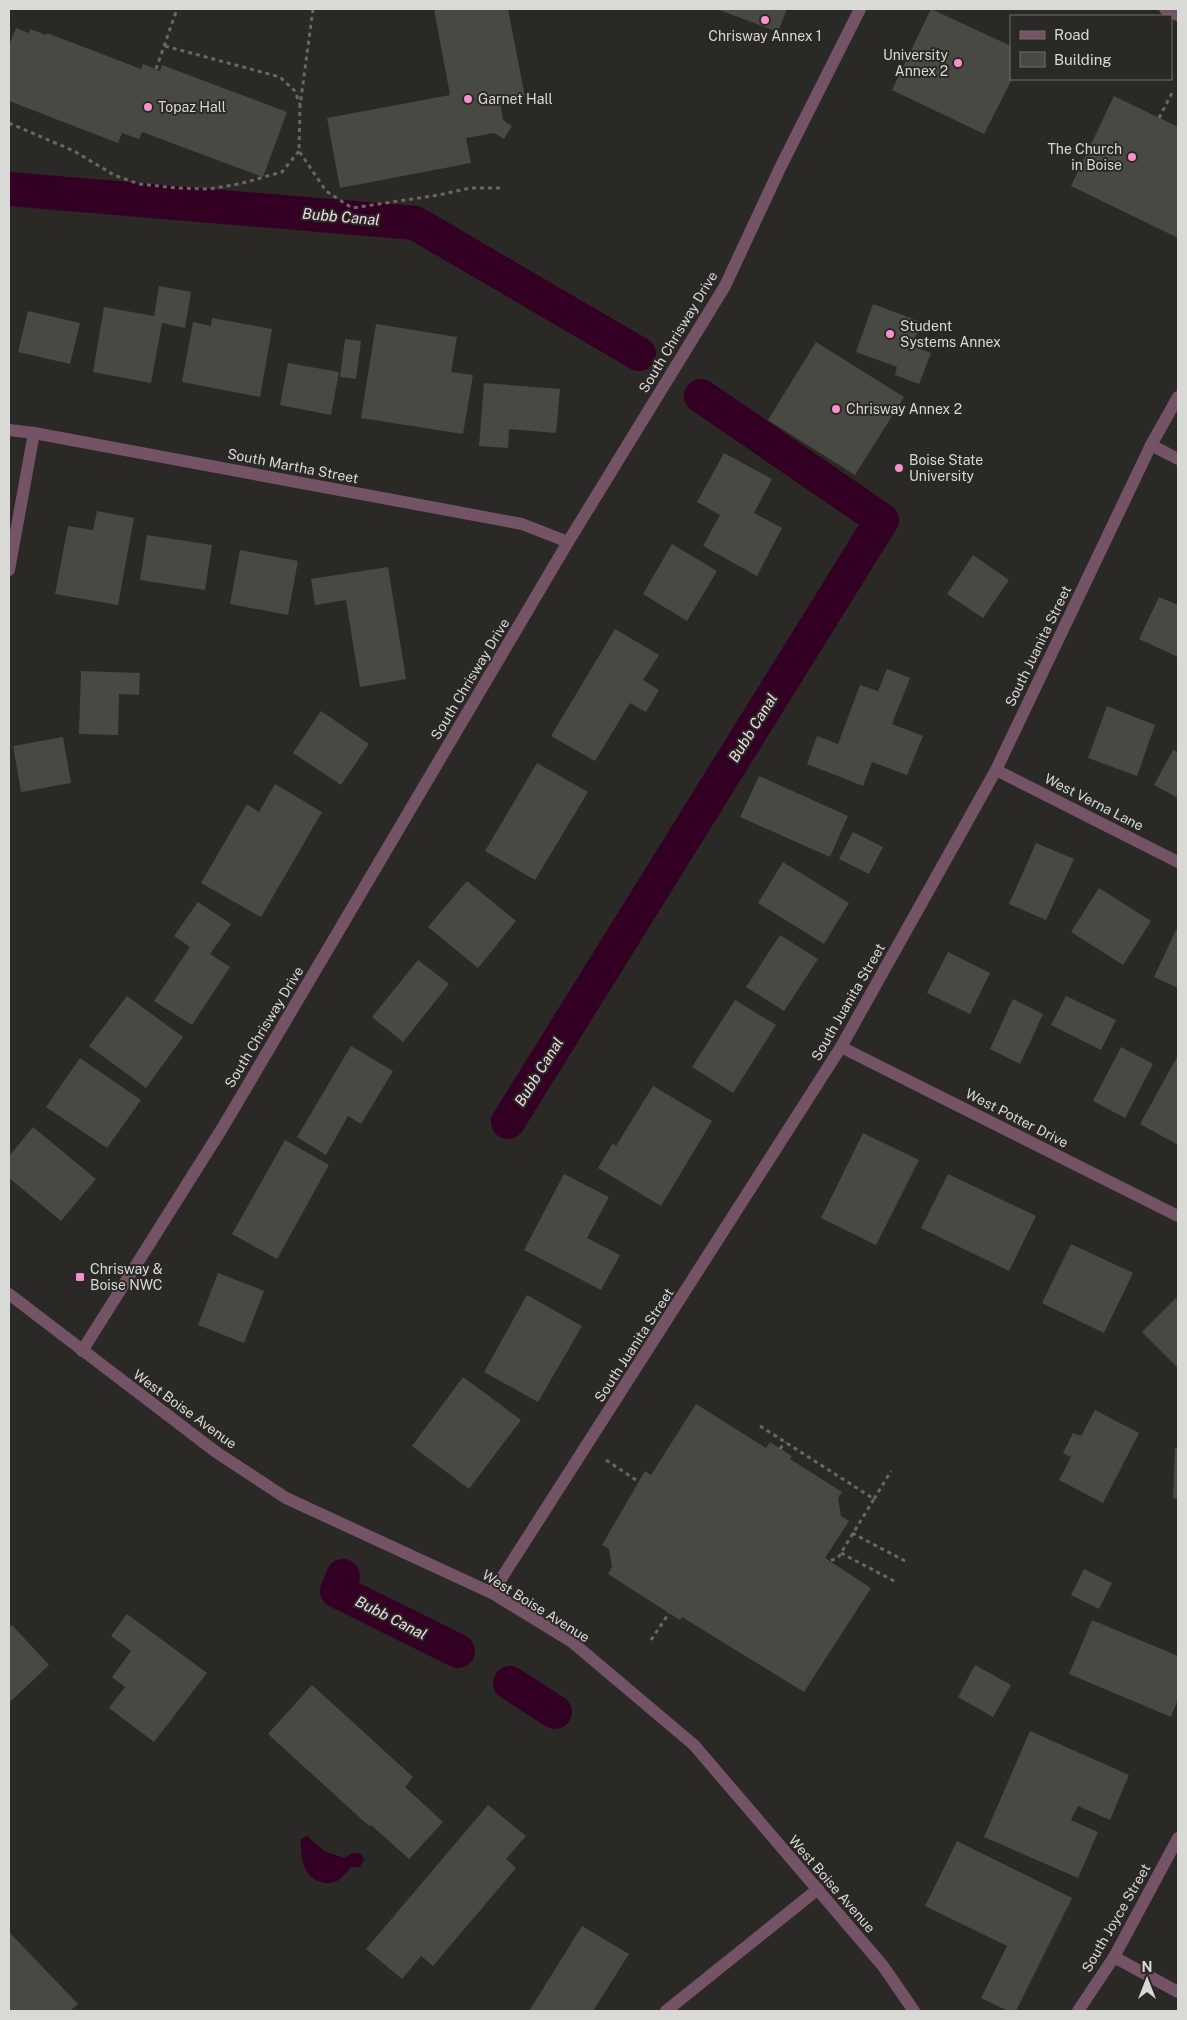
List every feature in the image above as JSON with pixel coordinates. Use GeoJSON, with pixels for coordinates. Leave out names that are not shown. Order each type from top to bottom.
{"type":"FeatureCollection","features":[{"type":"Feature","properties":{"kind":"street","name":"South Chrisway Drive"},"geometry":{"type":"LineString","coordinates":[[82,1351],[223,1127],[568,542],[725,286],[781,166],[860,9]]}},
{"type":"Feature","properties":{"kind":"street"},"geometry":{"type":"LineString","coordinates":[[1165,9],[1178,15]]}},
{"type":"Feature","properties":{"kind":"street","name":"South Juanita Street"},"geometry":{"type":"LineString","coordinates":[[492,1593],[842,1047],[996,770],[1151,445],[1178,397]]}},
{"type":"Feature","properties":{"kind":"street","name":"South Martha Street"},"geometry":{"type":"LineString","coordinates":[[9,430],[34,433],[522,524],[568,542]]}},
{"type":"Feature","properties":{"kind":"street"},"geometry":{"type":"LineString","coordinates":[[9,570],[34,433]]}},
{"type":"Feature","properties":{"kind":"street"},"geometry":{"type":"LineString","coordinates":[[1151,445],[1178,459]]}},
{"type":"Feature","properties":{"kind":"street","name":"West Verna Lane"},"geometry":{"type":"LineString","coordinates":[[996,770],[1178,862]]}},
{"type":"Feature","properties":{"kind":"street","name":"West Potter Drive"},"geometry":{"type":"LineString","coordinates":[[842,1047],[1178,1216]]}},
{"type":"Feature","properties":{"kind":"street","name":"West Boise Avenue"},"geometry":{"type":"LineString","coordinates":[[9,1294],[216,1452],[286,1498],[492,1593],[572,1642],[694,1744],[883,1966],[914,2011]]}},
{"type":"Feature","properties":{"kind":"street","name":"South Joyce Street"},"geometry":{"type":"LineString","coordinates":[[1078,2011],[1114,1957],[1178,1838]]}},
{"type":"Feature","properties":{"kind":"street"},"geometry":{"type":"LineString","coordinates":[[666,2011],[818,1889]]}},
{"type":"Feature","properties":{"kind":"street"},"geometry":{"type":"LineString","coordinates":[[1114,1957],[1178,1992]]}},
{"type":"Feature","properties":{"kind":"path"},"geometry":{"type":"LineString","coordinates":[[156,69],[165,46],[170,24],[177,9]]}},
{"type":"Feature","properties":{"kind":"path"},"geometry":{"type":"LineString","coordinates":[[313,9],[300,106],[299,151],[326,191],[352,208],[440,195],[470,188],[504,188]]}},
{"type":"Feature","properties":{"kind":"path"},"geometry":{"type":"LineString","coordinates":[[165,46],[280,77],[295,91],[300,106]]}},
{"type":"Feature","properties":{"kind":"path"},"geometry":{"type":"LineString","coordinates":[[1159,118],[1173,91]]}},
{"type":"Feature","properties":{"kind":"path"},"geometry":{"type":"LineString","coordinates":[[9,123],[74,151],[114,175],[139,184],[177,188],[209,189],[239,184],[282,172],[299,151]]}},
{"type":"Feature","properties":{"kind":"path"},"geometry":{"type":"LineString","coordinates":[[760,1426],[874,1499]]}},
{"type":"Feature","properties":{"kind":"path"},"geometry":{"type":"LineString","coordinates":[[780,1449],[785,1442]]}},
{"type":"Feature","properties":{"kind":"path"},"geometry":{"type":"LineString","coordinates":[[606,1460],[639,1482]]}},
{"type":"Feature","properties":{"kind":"path"},"geometry":{"type":"LineString","coordinates":[[829,1561],[838,1558],[891,1471]]}},
{"type":"Feature","properties":{"kind":"path"},"geometry":{"type":"LineString","coordinates":[[852,1533],[905,1561]]}},
{"type":"Feature","properties":{"kind":"path"},"geometry":{"type":"LineString","coordinates":[[841,1553],[894,1581]]}},
{"type":"Feature","properties":{"kind":"path"},"geometry":{"type":"LineString","coordinates":[[651,1640],[669,1613]]}},
{"type":"Feature","properties":{"kind":"shaded area"},"geometry":{"type":"Polygon","coordinates":[[[307,1836],[324,1851],[344,1858],[353,1853],[361,1854],[364,1859],[360,1867],[351,1867],[338,1880],[331,1883],[321,1882],[310,1876],[302,1859],[301,1839],[307,1836]]]}},
{"type":"Feature","properties":{"kind":"building","name":"Garnet Hall"},"geometry":{"type":"Polygon","coordinates":[[[434,9],[508,9],[525,97],[500,102],[503,120],[512,126],[504,139],[494,133],[466,138],[471,163],[340,188],[327,118],[450,95],[434,9]]]}},
{"type":"Feature","properties":{"kind":"building","name":"Chrisway Annex 1"},"geometry":{"type":"Polygon","coordinates":[[[717,9],[787,9],[778,32],[717,9]]]}},
{"type":"Feature","properties":{"kind":"building","name":"University Annex 2"},"geometry":{"type":"Polygon","coordinates":[[[931,9],[1010,46],[1011,80],[984,134],[892,90],[931,9]]]}},
{"type":"Feature","properties":{"kind":"building","name":"Topaz Hall"},"geometry":{"type":"Polygon","coordinates":[[[16,28],[29,33],[30,29],[46,35],[47,33],[141,69],[143,64],[160,71],[162,65],[287,112],[263,177],[142,132],[139,139],[122,133],[118,143],[9,101],[9,46],[16,28]]]}},
{"type":"Feature","properties":{"kind":"building","name":"The Church in Boise"},"geometry":{"type":"Polygon","coordinates":[[[1114,96],[1178,127],[1178,238],[1071,186],[1114,96]]]}},
{"type":"Feature","properties":{"kind":"building"},"geometry":{"type":"Polygon","coordinates":[[[159,286],[191,292],[185,328],[162,323],[151,383],[93,372],[104,307],[154,316],[159,286]]]}},
{"type":"Feature","properties":{"kind":"building","name":"Student Systems Annex"},"geometry":{"type":"Polygon","coordinates":[[[873,304],[921,322],[912,346],[931,353],[919,384],[895,375],[897,367],[856,352],[873,304]]]}},
{"type":"Feature","properties":{"kind":"building"},"geometry":{"type":"Polygon","coordinates":[[[28,311],[80,323],[70,364],[18,352],[28,311]]]}},
{"type":"Feature","properties":{"kind":"building"},"geometry":{"type":"Polygon","coordinates":[[[212,318],[272,329],[260,397],[182,382],[193,322],[211,326],[212,318]]]}},
{"type":"Feature","properties":{"kind":"building"},"geometry":{"type":"Polygon","coordinates":[[[376,324],[457,337],[451,372],[473,375],[463,434],[361,418],[376,324]]]}},
{"type":"Feature","properties":{"kind":"building"},"geometry":{"type":"Polygon","coordinates":[[[345,339],[361,341],[356,379],[340,377],[345,339]]]}},
{"type":"Feature","properties":{"kind":"building","name":"Chrisway Annex 2"},"geometry":{"type":"Polygon","coordinates":[[[816,342],[904,397],[855,475],[768,420],[816,342]]]}},
{"type":"Feature","properties":{"kind":"building"},"geometry":{"type":"Polygon","coordinates":[[[288,363],[339,372],[331,415],[280,405],[288,363]]]}},
{"type":"Feature","properties":{"kind":"building"},"geometry":{"type":"Polygon","coordinates":[[[484,383],[560,389],[556,433],[509,429],[508,448],[479,446],[484,383]]]}},
{"type":"Feature","properties":{"kind":"building"},"geometry":{"type":"Polygon","coordinates":[[[724,453],[772,479],[754,513],[782,528],[757,576],[703,546],[720,515],[697,502],[724,453]]]}},
{"type":"Feature","properties":{"kind":"building"},"geometry":{"type":"Polygon","coordinates":[[[97,511],[134,518],[118,605],[55,594],[68,526],[93,530],[97,511]]]}},
{"type":"Feature","properties":{"kind":"building"},"geometry":{"type":"Polygon","coordinates":[[[147,535],[212,545],[205,590],[140,580],[147,535]]]}},
{"type":"Feature","properties":{"kind":"building"},"geometry":{"type":"Polygon","coordinates":[[[672,544],[717,571],[687,621],[643,594],[672,544]]]}},
{"type":"Feature","properties":{"kind":"building"},"geometry":{"type":"Polygon","coordinates":[[[240,550],[298,561],[288,615],[230,604],[240,550]]]}},
{"type":"Feature","properties":{"kind":"building"},"geometry":{"type":"Polygon","coordinates":[[[973,555],[1009,580],[983,618],[947,594],[973,555]]]}},
{"type":"Feature","properties":{"kind":"building"},"geometry":{"type":"Polygon","coordinates":[[[388,567],[406,679],[360,687],[346,600],[315,605],[311,579],[388,567]]]}},
{"type":"Feature","properties":{"kind":"building"},"geometry":{"type":"Polygon","coordinates":[[[1159,597],[1178,605],[1178,657],[1139,639],[1159,597]]]}},
{"type":"Feature","properties":{"kind":"building"},"geometry":{"type":"Polygon","coordinates":[[[615,629],[659,655],[643,680],[659,690],[646,712],[630,703],[595,761],[551,736],[615,629]]]}},
{"type":"Feature","properties":{"kind":"building"},"geometry":{"type":"Polygon","coordinates":[[[887,669],[910,678],[892,724],[923,736],[907,775],[872,762],[863,786],[807,764],[817,736],[838,744],[860,685],[878,691],[887,669]]]}},
{"type":"Feature","properties":{"kind":"building"},"geometry":{"type":"Polygon","coordinates":[[[81,671],[140,673],[139,695],[119,694],[118,735],[79,734],[81,671]]]}},
{"type":"Feature","properties":{"kind":"building"},"geometry":{"type":"Polygon","coordinates":[[[1107,706],[1155,725],[1137,776],[1088,758],[1107,706]]]}},
{"type":"Feature","properties":{"kind":"building"},"geometry":{"type":"Polygon","coordinates":[[[321,711],[369,744],[341,785],[293,753],[321,711]]]}},
{"type":"Feature","properties":{"kind":"building"},"geometry":{"type":"Polygon","coordinates":[[[63,737],[71,783],[21,792],[13,746],[63,737]]]}},
{"type":"Feature","properties":{"kind":"building"},"geometry":{"type":"Polygon","coordinates":[[[1173,750],[1178,752],[1178,798],[1154,785],[1173,750]]]}},
{"type":"Feature","properties":{"kind":"building"},"geometry":{"type":"Polygon","coordinates":[[[537,763],[588,792],[535,880],[485,851],[537,763]]]}},
{"type":"Feature","properties":{"kind":"building"},"geometry":{"type":"Polygon","coordinates":[[[759,776],[848,816],[830,857],[740,817],[759,776]]]}},
{"type":"Feature","properties":{"kind":"building"},"geometry":{"type":"Polygon","coordinates":[[[275,784],[322,812],[261,917],[201,883],[247,804],[259,812],[275,784]]]}},
{"type":"Feature","properties":{"kind":"building"},"geometry":{"type":"Polygon","coordinates":[[[853,832],[883,847],[869,874],[839,859],[853,832]]]}},
{"type":"Feature","properties":{"kind":"building"},"geometry":{"type":"Polygon","coordinates":[[[1036,843],[1074,859],[1046,920],[1009,904],[1036,843]]]}},
{"type":"Feature","properties":{"kind":"building"},"geometry":{"type":"Polygon","coordinates":[[[783,862],[849,903],[824,944],[758,903],[783,862]]]}},
{"type":"Feature","properties":{"kind":"building"},"geometry":{"type":"Polygon","coordinates":[[[467,881],[516,921],[478,968],[428,927],[467,881]]]}},
{"type":"Feature","properties":{"kind":"building"},"geometry":{"type":"Polygon","coordinates":[[[1099,888],[1151,921],[1123,965],[1071,932],[1099,888]]]}},
{"type":"Feature","properties":{"kind":"building"},"geometry":{"type":"Polygon","coordinates":[[[198,902],[231,924],[210,954],[230,967],[192,1025],[154,1001],[190,947],[174,936],[198,902]]]}},
{"type":"Feature","properties":{"kind":"building"},"geometry":{"type":"Polygon","coordinates":[[[1176,930],[1178,931],[1178,988],[1154,977],[1176,930]]]}},
{"type":"Feature","properties":{"kind":"building"},"geometry":{"type":"Polygon","coordinates":[[[780,935],[818,959],[784,1011],[746,987],[780,935]]]}},
{"type":"Feature","properties":{"kind":"building"},"geometry":{"type":"Polygon","coordinates":[[[948,952],[990,973],[970,1014],[927,993],[948,952]]]}},
{"type":"Feature","properties":{"kind":"building"},"geometry":{"type":"Polygon","coordinates":[[[418,960],[449,984],[403,1042],[372,1017],[418,960]]]}},
{"type":"Feature","properties":{"kind":"building"},"geometry":{"type":"Polygon","coordinates":[[[127,996],[183,1037],[146,1088],[89,1046],[127,996]]]}},
{"type":"Feature","properties":{"kind":"building"},"geometry":{"type":"Polygon","coordinates":[[[1066,996],[1116,1020],[1101,1050],[1051,1025],[1066,996]]]}},
{"type":"Feature","properties":{"kind":"building"},"geometry":{"type":"Polygon","coordinates":[[[1013,999],[1043,1014],[1020,1064],[990,1049],[1013,999]]]}},
{"type":"Feature","properties":{"kind":"building"},"geometry":{"type":"Polygon","coordinates":[[[735,1000],[776,1025],[733,1093],[692,1067],[735,1000]]]}},
{"type":"Feature","properties":{"kind":"building"},"geometry":{"type":"Polygon","coordinates":[[[351,1046],[393,1071],[361,1124],[348,1116],[326,1155],[297,1137],[351,1046]]]}},
{"type":"Feature","properties":{"kind":"building"},"geometry":{"type":"Polygon","coordinates":[[[1121,1047],[1153,1064],[1125,1118],[1093,1101],[1121,1047]]]}},
{"type":"Feature","properties":{"kind":"building"},"geometry":{"type":"Polygon","coordinates":[[[80,1058],[141,1100],[107,1148],[46,1107],[80,1058]]]}},
{"type":"Feature","properties":{"kind":"building"},"geometry":{"type":"Polygon","coordinates":[[[1178,1058],[1178,1145],[1140,1124],[1178,1058]]]}},
{"type":"Feature","properties":{"kind":"building"},"geometry":{"type":"Polygon","coordinates":[[[653,1086],[712,1121],[661,1206],[598,1168],[613,1143],[616,1146],[653,1086]]]}},
{"type":"Feature","properties":{"kind":"building"},"geometry":{"type":"Polygon","coordinates":[[[33,1127],[96,1179],[61,1221],[9,1178],[9,1156],[33,1127]]]}},
{"type":"Feature","properties":{"kind":"building"},"geometry":{"type":"Polygon","coordinates":[[[863,1133],[919,1160],[876,1245],[821,1218],[863,1133]]]}},
{"type":"Feature","properties":{"kind":"building"},"geometry":{"type":"Polygon","coordinates":[[[285,1140],[329,1165],[277,1259],[232,1234],[285,1140]]]}},
{"type":"Feature","properties":{"kind":"building"},"geometry":{"type":"Polygon","coordinates":[[[564,1174],[609,1197],[587,1238],[620,1255],[601,1290],[524,1250],[564,1174]]]}},
{"type":"Feature","properties":{"kind":"building"},"geometry":{"type":"Polygon","coordinates":[[[948,1174],[1036,1216],[1009,1271],[921,1228],[948,1174]]]}},
{"type":"Feature","properties":{"kind":"building"},"geometry":{"type":"Polygon","coordinates":[[[1071,1244],[1133,1273],[1104,1333],[1042,1303],[1071,1244]]]}},
{"type":"Feature","properties":{"kind":"building"},"geometry":{"type":"Polygon","coordinates":[[[218,1273],[264,1291],[244,1343],[198,1325],[218,1273]]]}},
{"type":"Feature","properties":{"kind":"building"},"geometry":{"type":"Polygon","coordinates":[[[527,1295],[582,1326],[538,1402],[484,1372],[527,1295]]]}},
{"type":"Feature","properties":{"kind":"building"},"geometry":{"type":"Polygon","coordinates":[[[1176,1298],[1178,1301],[1178,1368],[1142,1332],[1176,1298]]]}},
{"type":"Feature","properties":{"kind":"building"},"geometry":{"type":"Polygon","coordinates":[[[463,1377],[521,1420],[469,1489],[412,1446],[463,1377]]]}},
{"type":"Feature","properties":{"kind":"building"},"geometry":{"type":"Polygon","coordinates":[[[696,1404],[766,1448],[770,1442],[792,1456],[790,1459],[842,1492],[838,1498],[841,1516],[849,1521],[825,1558],[871,1588],[804,1692],[682,1617],[680,1620],[608,1574],[612,1567],[609,1549],[602,1545],[645,1471],[651,1475],[696,1404]]]}},
{"type":"Feature","properties":{"kind":"building"},"geometry":{"type":"Polygon","coordinates":[[[1095,1410],[1139,1433],[1103,1503],[1059,1480],[1071,1457],[1063,1453],[1073,1433],[1081,1436],[1095,1410]]]}},
{"type":"Feature","properties":{"kind":"building"},"geometry":{"type":"Polygon","coordinates":[[[1175,1448],[1178,1448],[1178,1499],[1173,1498],[1175,1448]]]}},
{"type":"Feature","properties":{"kind":"building"},"geometry":{"type":"Polygon","coordinates":[[[1084,1569],[1112,1583],[1099,1609],[1071,1595],[1084,1569]]]}},
{"type":"Feature","properties":{"kind":"building"},"geometry":{"type":"Polygon","coordinates":[[[127,1614],[207,1673],[154,1742],[109,1708],[125,1687],[112,1677],[131,1651],[111,1636],[127,1614]]]}},
{"type":"Feature","properties":{"kind":"building"},"geometry":{"type":"Polygon","coordinates":[[[1092,1620],[1178,1656],[1178,1699],[1171,1717],[1069,1674],[1092,1620]]]}},
{"type":"Feature","properties":{"kind":"building"},"geometry":{"type":"Polygon","coordinates":[[[12,1625],[49,1665],[11,1701],[9,1699],[9,1628],[12,1625]]]}},
{"type":"Feature","properties":{"kind":"building"},"geometry":{"type":"Polygon","coordinates":[[[975,1665],[1011,1685],[993,1717],[958,1697],[975,1665]]]}},
{"type":"Feature","properties":{"kind":"building"},"geometry":{"type":"Polygon","coordinates":[[[312,1685],[413,1777],[405,1787],[443,1822],[409,1859],[371,1825],[369,1826],[268,1734],[312,1685]]]}},
{"type":"Feature","properties":{"kind":"building"},"geometry":{"type":"Polygon","coordinates":[[[1030,1731],[1129,1775],[1110,1820],[1078,1806],[1071,1820],[1098,1832],[1078,1878],[984,1837],[1030,1731]]]}},
{"type":"Feature","properties":{"kind":"building"},"geometry":{"type":"Polygon","coordinates":[[[488,1805],[526,1836],[506,1859],[516,1868],[433,1966],[421,1956],[402,1979],[366,1949],[488,1805]]]}},
{"type":"Feature","properties":{"kind":"building"},"geometry":{"type":"Polygon","coordinates":[[[957,1841],[1072,1898],[1016,2011],[1008,2011],[981,1998],[1007,1946],[925,1906],[957,1841]]]}},
{"type":"Feature","properties":{"kind":"building"},"geometry":{"type":"Polygon","coordinates":[[[582,1926],[629,1954],[593,2011],[529,2011],[582,1926]]]}},
{"type":"Feature","properties":{"kind":"building"},"geometry":{"type":"Polygon","coordinates":[[[9,1932],[78,2004],[70,2011],[9,2010],[9,1932]]]}},
{"type":"Feature","properties":{"kind":"waterway","name":"Bubb Canal"},"geometry":{"type":"LineString","coordinates":[[9,189],[415,223],[639,354]]}},
{"type":"Feature","properties":{"kind":"waterway","name":"Bubb Canal"},"geometry":{"type":"LineString","coordinates":[[508,1122],[882,520],[701,396]]}},
{"type":"Feature","properties":{"kind":"waterway","name":"Bubb Canal"},"geometry":{"type":"LineString","coordinates":[[343,1576],[337,1591],[458,1651]]}},
{"type":"Feature","properties":{"kind":"waterway","name":"Bubb Canal"},"geometry":{"type":"LineString","coordinates":[[510,1683],[555,1712]]}},
{"type":"Feature","properties":{"kind":"place","name":"Chrisway Annex 1"},"geometry":{"type":"Point","coordinates":[765,20]}},
{"type":"Feature","properties":{"kind":"place","name":"University Annex 2"},"geometry":{"type":"Point","coordinates":[958,63]}},
{"type":"Feature","properties":{"kind":"place","name":"Garnet Hall"},"geometry":{"type":"Point","coordinates":[468,99]}},
{"type":"Feature","properties":{"kind":"place","name":"Topaz Hall"},"geometry":{"type":"Point","coordinates":[148,107]}},
{"type":"Feature","properties":{"kind":"place","name":"The Church in Boise"},"geometry":{"type":"Point","coordinates":[1132,157]}},
{"type":"Feature","properties":{"kind":"place","name":"Student Systems Annex"},"geometry":{"type":"Point","coordinates":[890,334]}},
{"type":"Feature","properties":{"kind":"place","name":"Chrisway Annex 2"},"geometry":{"type":"Point","coordinates":[836,409]}},
{"type":"Feature","properties":{"kind":"place","name":"Boise State University"},"geometry":{"type":"Point","coordinates":[899,468]}},
{"type":"Feature","properties":{"kind":"place","name":"Chrisway & Boise NWC"},"geometry":{"type":"Point","coordinates":[80,1277]}}]}
